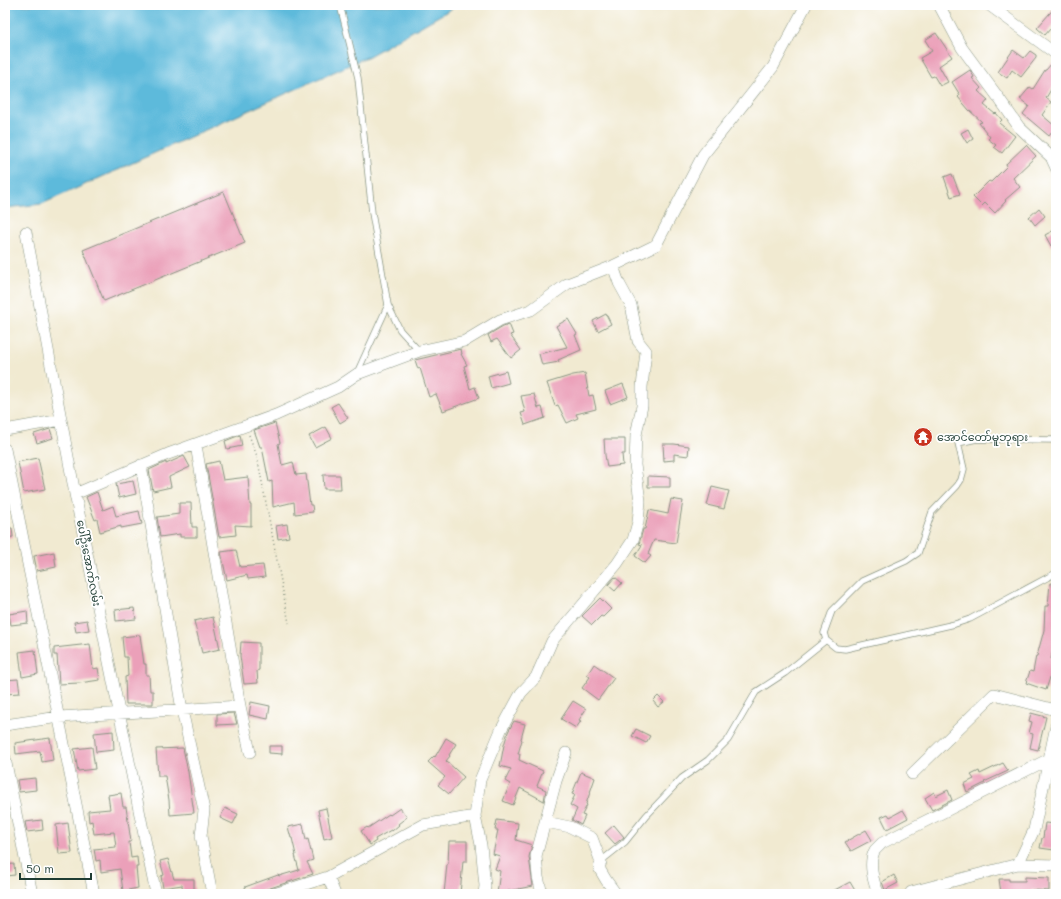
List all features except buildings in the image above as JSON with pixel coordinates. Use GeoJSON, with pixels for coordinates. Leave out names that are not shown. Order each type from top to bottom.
{"type":"FeatureCollection","features":[{"type":"Feature","properties":{"kind":"street"},"geometry":{"type":"LineString","coordinates":[[75,494],[141,465],[276,415],[338,387],[357,374],[419,351],[465,341],[500,320],[531,310],[567,284],[613,266],[656,245],[703,155],[773,67],[806,5]]}},
{"type":"Feature","properties":{"kind":"street"},"geometry":{"type":"LineString","coordinates":[[939,5],[962,48],[1019,127],[1051,157],[1056,168]]}},
{"type":"Feature","properties":{"kind":"street"},"geometry":{"type":"LineString","coordinates":[[989,5],[1056,54]]}},
{"type":"Feature","properties":{"kind":"street","name":"ပေါ်ဦးအောက်လမ်း"},"geometry":{"type":"LineString","coordinates":[[26,232],[118,713],[156,894]]}},
{"type":"Feature","properties":{"kind":"street"},"geometry":{"type":"LineString","coordinates":[[484,894],[485,886],[481,844],[475,816],[480,780],[501,730],[521,693],[536,677],[552,641],[617,564],[633,540],[638,522],[640,501],[635,465],[636,435],[642,406],[642,387],[646,350],[638,341],[631,305],[619,283],[613,266]]}},
{"type":"Feature","properties":{"kind":"street"},"geometry":{"type":"LineString","coordinates":[[5,430],[61,420]]}},
{"type":"Feature","properties":{"kind":"street"},"geometry":{"type":"LineString","coordinates":[[196,445],[240,706],[250,752]]}},
{"type":"Feature","properties":{"kind":"street"},"geometry":{"type":"LineString","coordinates":[[5,449],[94,894]]}},
{"type":"Feature","properties":{"kind":"street"},"geometry":{"type":"LineString","coordinates":[[141,465],[182,710],[204,810],[201,836],[212,894]]}},
{"type":"Feature","properties":{"kind":"street"},"geometry":{"type":"LineString","coordinates":[[912,774],[994,694],[1056,710]]}},
{"type":"Feature","properties":{"kind":"street"},"geometry":{"type":"LineString","coordinates":[[5,725],[59,717],[240,706]]}},
{"type":"Feature","properties":{"kind":"street"},"geometry":{"type":"LineString","coordinates":[[1018,864],[1034,830],[1056,726]]}},
{"type":"Feature","properties":{"kind":"street"},"geometry":{"type":"LineString","coordinates":[[542,894],[538,877],[536,856],[556,781],[566,754]]}},
{"type":"Feature","properties":{"kind":"street"},"geometry":{"type":"LineString","coordinates":[[5,758],[32,894]]}},
{"type":"Feature","properties":{"kind":"street"},"geometry":{"type":"LineString","coordinates":[[879,894],[876,889],[872,866],[875,851],[882,843],[1049,759]]}},
{"type":"Feature","properties":{"kind":"street"},"geometry":{"type":"LineString","coordinates":[[279,894],[328,877],[423,825],[475,816]]}},
{"type":"Feature","properties":{"kind":"street"},"geometry":{"type":"LineString","coordinates":[[546,822],[570,827],[592,838],[601,862],[600,868],[616,894]]}},
{"type":"Feature","properties":{"kind":"street"},"geometry":{"type":"LineString","coordinates":[[911,892],[1018,864],[1056,865]]}},
{"type":"Feature","properties":{"kind":"street"},"geometry":{"type":"LineString","coordinates":[[328,877],[335,894]]}},
{"type":"Feature","properties":{"kind":"lane"},"geometry":{"type":"LineString","coordinates":[[340,5],[358,78],[372,213],[388,305],[400,330],[419,351]]}},
{"type":"Feature","properties":{"kind":"lane"},"geometry":{"type":"LineString","coordinates":[[357,374],[388,305]]}},
{"type":"Feature","properties":{"kind":"lane"},"geometry":{"type":"LineString","coordinates":[[1056,440],[977,439],[958,443],[964,469],[961,480],[932,512],[918,553],[906,561],[859,583],[832,611],[824,633],[826,640],[836,648],[844,649],[955,624],[970,619],[1056,573]]}},
{"type":"Feature","properties":{"kind":"lane"},"geometry":{"type":"LineString","coordinates":[[601,862],[625,842],[646,816],[682,778],[708,760],[728,740],[756,692],[785,673],[826,640]]}},
{"type":"Feature","properties":{"kind":"path"},"geometry":{"type":"LineString","coordinates":[[246,427],[257,456],[289,623]]}},
{"type":"Feature","properties":{"kind":"water"},"geometry":{"type":"Polygon","coordinates":[[[5,5],[458,5],[369,56],[42,204],[5,208],[5,5]]]}},
{"type":"Feature","properties":{"kind":"place","name":"အောင်တော်မူဘုရား"},"geometry":{"type":"Point","coordinates":[923,437]}}]}
